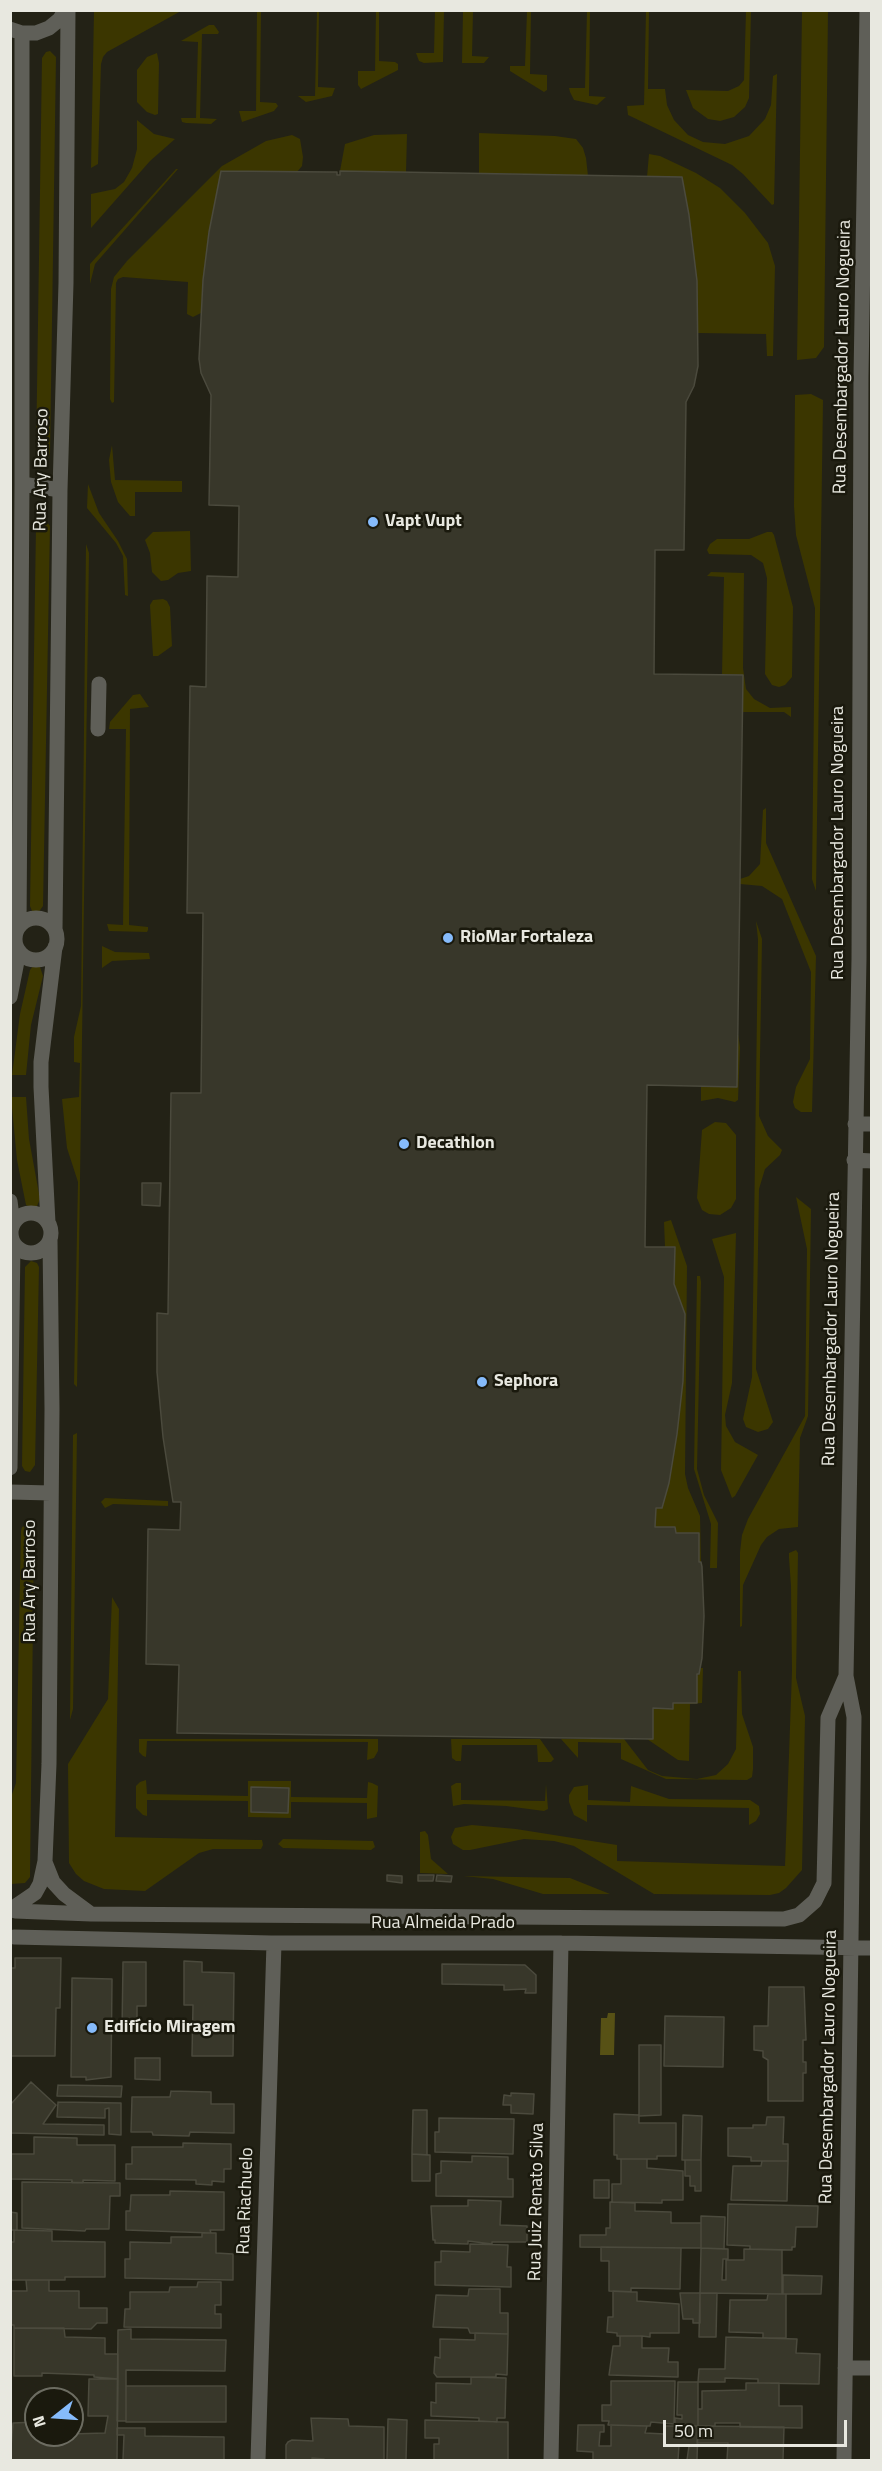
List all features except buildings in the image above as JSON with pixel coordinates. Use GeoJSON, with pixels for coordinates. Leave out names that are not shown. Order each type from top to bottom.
{"type":"FeatureCollection","features":[{"type":"Feature","properties":{"kind":"street"},"geometry":{"type":"LineString","coordinates":[[16,31],[36,33],[49,28],[60,19],[66,10]]}},
{"type":"Feature","properties":{"kind":"street","name":"Rua Ary Barroso"},"geometry":{"type":"LineString","coordinates":[[55,930],[60,490],[66,283],[66,10]]}},
{"type":"Feature","properties":{"kind":"street","name":"Rua Desembargador Lauro Nogueira"},"geometry":{"type":"LineString","coordinates":[[844,2460],[854,1717],[846,1676],[859,947],[866,377],[867,10]]}},
{"type":"Feature","properties":{"kind":"street","name":"Rua Ary Barroso"},"geometry":{"type":"LineString","coordinates":[[10,997],[16,940],[22,484],[16,31]]}},
{"type":"Feature","properties":{"kind":"street"},"geometry":{"type":"LineString","coordinates":[[22,484],[60,490]]}},
{"type":"Feature","properties":{"kind":"street"},"geometry":{"type":"LineString","coordinates":[[98,729],[99,684]]}},
{"type":"Feature","properties":{"kind":"street"},"geometry":{"type":"LineString","coordinates":[[48,1223],[41,1062],[55,947],[55,930],[50,924],[37,918],[24,922],[16,940],[29,959],[42,959],[55,947]]}},
{"type":"Feature","properties":{"kind":"street"},"geometry":{"type":"LineString","coordinates":[[855,1124],[872,1124]]}},
{"type":"Feature","properties":{"kind":"street"},"geometry":{"type":"LineString","coordinates":[[854,1160],[872,1161]]}},
{"type":"Feature","properties":{"kind":"street"},"geometry":{"type":"LineString","coordinates":[[10,1201],[12,1234],[10,1468]]}},
{"type":"Feature","properties":{"kind":"street"},"geometry":{"type":"LineString","coordinates":[[34,1213],[42,1216],[51,1228],[50,1240],[46,1247],[33,1254],[18,1249],[12,1234],[26,1214],[34,1213]]}},
{"type":"Feature","properties":{"kind":"street","name":"Rua Ary Barroso"},"geometry":{"type":"LineString","coordinates":[[13,1908],[35,1893],[40,1884],[45,1861],[49,1764],[50,1240]]}},
{"type":"Feature","properties":{"kind":"street"},"geometry":{"type":"LineString","coordinates":[[10,1492],[51,1494]]}},
{"type":"Feature","properties":{"kind":"street","name":"Rua Desembargador Lauro Nogueira"},"geometry":{"type":"LineString","coordinates":[[799,1915],[815,1900],[824,1883],[828,1718],[846,1676]]}},
{"type":"Feature","properties":{"kind":"street"},"geometry":{"type":"LineString","coordinates":[[45,1861],[53,1882],[64,1894],[91,1914]]}},
{"type":"Feature","properties":{"kind":"street"},"geometry":{"type":"LineString","coordinates":[[12,1939],[18,1924],[13,1908]]}},
{"type":"Feature","properties":{"kind":"street","name":"Rua Almeida Prado"},"geometry":{"type":"LineString","coordinates":[[13,1908],[91,1914],[784,1918],[799,1915]]}},
{"type":"Feature","properties":{"kind":"street","name":"Rua Almeida Prado"},"geometry":{"type":"LineString","coordinates":[[12,1939],[872,1948]]}},
{"type":"Feature","properties":{"kind":"street","name":"Rua Riachuelo"},"geometry":{"type":"LineString","coordinates":[[258,2460],[274,1943]]}},
{"type":"Feature","properties":{"kind":"street","name":"Rua Juiz Renato Silva"},"geometry":{"type":"LineString","coordinates":[[551,2460],[561,1943]]}},
{"type":"Feature","properties":{"kind":"street"},"geometry":{"type":"LineString","coordinates":[[845,2368],[872,2368]]}},
{"type":"Feature","properties":{"kind":"shaded area"},"geometry":{"type":"Polygon","coordinates":[[[94,11],[181,11],[107,52],[103,57],[98,164],[91,168],[94,11]]]}},
{"type":"Feature","properties":{"kind":"shaded area"},"geometry":{"type":"Polygon","coordinates":[[[257,11],[261,11],[260,102],[276,103],[278,106],[274,111],[242,122],[239,111],[256,111],[257,11]]]}},
{"type":"Feature","properties":{"kind":"shaded area"},"geometry":{"type":"Polygon","coordinates":[[[317,11],[319,11],[318,87],[335,88],[332,96],[306,102],[298,96],[315,96],[317,11]]]}},
{"type":"Feature","properties":{"kind":"shaded area"},"geometry":{"type":"Polygon","coordinates":[[[376,11],[379,11],[379,61],[395,62],[398,64],[398,70],[361,89],[358,85],[358,71],[375,71],[376,11]]]}},
{"type":"Feature","properties":{"kind":"shaded area"},"geometry":{"type":"Polygon","coordinates":[[[435,11],[444,11],[443,62],[424,63],[419,61],[416,53],[434,53],[435,11]]]}},
{"type":"Feature","properties":{"kind":"shaded area"},"geometry":{"type":"Polygon","coordinates":[[[463,11],[473,11],[472,56],[489,57],[484,63],[462,63],[463,11]]]}},
{"type":"Feature","properties":{"kind":"shaded area"},"geometry":{"type":"Polygon","coordinates":[[[527,11],[531,11],[530,74],[547,75],[547,90],[544,92],[510,71],[510,66],[525,66],[527,11]]]}},
{"type":"Feature","properties":{"kind":"shaded area"},"geometry":{"type":"Polygon","coordinates":[[[587,11],[590,11],[589,96],[606,97],[597,105],[574,100],[569,88],[585,88],[587,11]]]}},
{"type":"Feature","properties":{"kind":"shaded area"},"geometry":{"type":"Polygon","coordinates":[[[646,11],[649,11],[648,89],[665,89],[667,105],[674,120],[688,135],[703,142],[725,144],[749,136],[765,119],[771,105],[773,76],[777,74],[774,204],[772,205],[732,165],[628,115],[627,106],[644,105],[646,11]]]}},
{"type":"Feature","properties":{"kind":"shaded area"},"geometry":{"type":"Polygon","coordinates":[[[746,11],[751,11],[749,98],[745,107],[734,117],[720,121],[708,119],[693,108],[686,90],[728,91],[739,86],[744,80],[746,11]]]}},
{"type":"Feature","properties":{"kind":"shaded area"},"geometry":{"type":"Polygon","coordinates":[[[802,11],[828,11],[824,347],[816,358],[797,360],[802,11]]]}},
{"type":"Feature","properties":{"kind":"shaded area"},"geometry":{"type":"Polygon","coordinates":[[[209,25],[214,25],[219,32],[218,34],[202,34],[200,118],[217,119],[211,124],[182,122],[181,118],[196,118],[198,42],[181,41],[209,25]]]}},
{"type":"Feature","properties":{"kind":"shaded area"},"geometry":{"type":"Polygon","coordinates":[[[50,51],[56,57],[50,454],[48,458],[42,460],[36,454],[42,58],[46,52],[50,51]]]}},
{"type":"Feature","properties":{"kind":"shaded area"},"geometry":{"type":"Polygon","coordinates":[[[157,53],[159,63],[158,114],[155,115],[147,112],[137,102],[137,70],[147,57],[157,53]]]}},
{"type":"Feature","properties":{"kind":"shaded area"},"geometry":{"type":"Polygon","coordinates":[[[137,120],[154,134],[175,139],[150,161],[91,228],[91,194],[115,189],[124,182],[132,168],[137,149],[137,120]]]}},
{"type":"Feature","properties":{"kind":"shaded area"},"geometry":{"type":"Polygon","coordinates":[[[479,133],[576,139],[583,148],[588,176],[479,173],[479,133]]]}},
{"type":"Feature","properties":{"kind":"shaded area"},"geometry":{"type":"Polygon","coordinates":[[[407,134],[406,172],[340,171],[345,144],[374,135],[407,134]]]}},
{"type":"Feature","properties":{"kind":"shaded area"},"geometry":{"type":"Polygon","coordinates":[[[292,135],[300,139],[303,157],[302,166],[297,172],[221,171],[209,232],[201,313],[193,317],[187,314],[188,282],[123,277],[118,279],[116,283],[114,402],[112,403],[110,399],[111,289],[114,277],[127,261],[222,166],[266,141],[292,135]]]}},
{"type":"Feature","properties":{"kind":"shaded area"},"geometry":{"type":"Polygon","coordinates":[[[649,154],[660,156],[696,173],[720,188],[745,213],[768,243],[775,266],[773,356],[767,356],[766,334],[698,333],[693,241],[682,177],[647,177],[649,154]]]}},
{"type":"Feature","properties":{"kind":"shaded area"},"geometry":{"type":"Polygon","coordinates":[[[178,169],[95,264],[90,284],[90,264],[178,169]]]}},
{"type":"Feature","properties":{"kind":"shaded area"},"geometry":{"type":"Polygon","coordinates":[[[811,394],[823,400],[816,891],[812,879],[815,608],[796,535],[794,506],[795,395],[811,394]]]}},
{"type":"Feature","properties":{"kind":"shaded area"},"geometry":{"type":"Polygon","coordinates":[[[112,445],[115,480],[182,481],[182,492],[135,492],[135,516],[130,516],[118,502],[111,482],[109,460],[112,445]]]}},
{"type":"Feature","properties":{"kind":"shaded area"},"geometry":{"type":"Polygon","coordinates":[[[88,484],[99,513],[127,559],[128,596],[125,595],[123,556],[116,543],[87,508],[88,484]]]}},
{"type":"Feature","properties":{"kind":"shaded area"},"geometry":{"type":"Polygon","coordinates":[[[41,520],[50,526],[43,906],[38,913],[32,911],[30,906],[36,526],[41,520]]]}},
{"type":"Feature","properties":{"kind":"shaded area"},"geometry":{"type":"Polygon","coordinates":[[[190,531],[191,571],[178,573],[168,580],[161,581],[152,572],[150,553],[145,540],[153,532],[190,531]]]}},
{"type":"Feature","properties":{"kind":"shaded area"},"geometry":{"type":"Polygon","coordinates":[[[772,532],[774,535],[793,607],[792,677],[785,685],[779,687],[772,685],[765,674],[767,578],[763,563],[751,555],[709,554],[707,550],[710,544],[717,539],[749,539],[772,532]]]}},
{"type":"Feature","properties":{"kind":"shaded area"},"geometry":{"type":"Polygon","coordinates":[[[86,544],[89,553],[77,1387],[74,1384],[78,1182],[67,1148],[62,1099],[79,1097],[80,1063],[74,1062],[74,1037],[81,1006],[86,544]]]}},
{"type":"Feature","properties":{"kind":"shaded area"},"geometry":{"type":"Polygon","coordinates":[[[711,572],[744,573],[743,668],[746,689],[754,699],[770,708],[791,707],[791,717],[784,712],[742,712],[722,675],[724,577],[707,576],[711,572]]]}},
{"type":"Feature","properties":{"kind":"shaded area"},"geometry":{"type":"Polygon","coordinates":[[[163,599],[170,607],[172,646],[158,656],[153,656],[150,605],[153,600],[163,599]]]}},
{"type":"Feature","properties":{"kind":"shaded area"},"geometry":{"type":"Polygon","coordinates":[[[140,694],[149,707],[130,709],[129,925],[148,927],[148,930],[147,932],[109,931],[107,924],[123,925],[126,729],[109,729],[110,722],[133,695],[140,694]]]}},
{"type":"Feature","properties":{"kind":"shaded area"},"geometry":{"type":"Polygon","coordinates":[[[766,808],[766,843],[816,956],[812,1112],[801,1112],[795,1108],[793,1102],[796,1087],[810,1059],[811,972],[782,899],[762,886],[740,884],[740,879],[749,876],[760,864],[763,810],[766,808]]]}},
{"type":"Feature","properties":{"kind":"shaded area"},"geometry":{"type":"Polygon","coordinates":[[[756,921],[762,939],[759,1116],[768,1136],[782,1150],[780,1155],[765,1169],[759,1189],[756,1369],[773,1422],[768,1429],[758,1432],[746,1427],[743,1419],[752,1377],[758,939],[756,921]]]}},
{"type":"Feature","properties":{"kind":"shaded area"},"geometry":{"type":"Polygon","coordinates":[[[102,946],[115,952],[149,953],[150,959],[112,961],[102,968],[102,946]]]}},
{"type":"Feature","properties":{"kind":"shaded area"},"geometry":{"type":"Polygon","coordinates":[[[33,966],[40,967],[43,976],[31,1025],[26,1075],[12,1075],[20,1014],[30,970],[33,966]]]}},
{"type":"Feature","properties":{"kind":"shaded area"},"geometry":{"type":"Polygon","coordinates":[[[738,1034],[740,1047],[738,1100],[735,1102],[718,1098],[701,1101],[701,1086],[738,1034]]]}},
{"type":"Feature","properties":{"kind":"shaded area"},"geometry":{"type":"Polygon","coordinates":[[[11,1097],[26,1097],[29,1139],[40,1199],[37,1206],[31,1208],[26,1205],[17,1160],[11,1097]]]}},
{"type":"Feature","properties":{"kind":"shaded area"},"geometry":{"type":"Polygon","coordinates":[[[715,1122],[726,1123],[736,1135],[736,1199],[731,1208],[720,1215],[709,1214],[702,1210],[697,1198],[702,1130],[715,1122]]]}},
{"type":"Feature","properties":{"kind":"shaded area"},"geometry":{"type":"Polygon","coordinates":[[[796,1197],[811,1209],[808,1416],[800,1438],[798,1527],[779,1529],[767,1537],[761,1545],[743,1585],[742,1626],[740,1627],[742,1535],[748,1519],[805,1416],[807,1249],[796,1197]]]}},
{"type":"Feature","properties":{"kind":"shaded area"},"geometry":{"type":"Polygon","coordinates":[[[671,1220],[687,1266],[685,1474],[688,1488],[700,1516],[701,1562],[676,1533],[675,1527],[655,1527],[656,1508],[662,1508],[671,1471],[683,1381],[685,1314],[674,1284],[675,1247],[665,1247],[664,1222],[671,1220]]]}},
{"type":"Feature","properties":{"kind":"shaded area"},"geometry":{"type":"Polygon","coordinates":[[[736,1233],[732,1383],[725,1415],[726,1426],[735,1442],[758,1455],[732,1498],[721,1470],[724,1277],[712,1239],[736,1233]]]}},
{"type":"Feature","properties":{"kind":"shaded area"},"geometry":{"type":"Polygon","coordinates":[[[31,1261],[37,1263],[39,1267],[35,1465],[30,1472],[25,1471],[22,1466],[25,1267],[31,1261]]]}},
{"type":"Feature","properties":{"kind":"shaded area"},"geometry":{"type":"Polygon","coordinates":[[[697,1276],[700,1276],[701,1282],[697,1469],[704,1495],[718,1523],[717,1568],[710,1568],[711,1524],[694,1469],[697,1276]]]}},
{"type":"Feature","properties":{"kind":"shaded area"},"geometry":{"type":"Polygon","coordinates":[[[77,1433],[73,1709],[70,1720],[73,1435],[77,1433]]]}},
{"type":"Feature","properties":{"kind":"shaded area"},"geometry":{"type":"Polygon","coordinates":[[[105,1498],[168,1501],[168,1506],[113,1504],[105,1508],[101,1502],[105,1498]]]}},
{"type":"Feature","properties":{"kind":"shaded area"},"geometry":{"type":"Polygon","coordinates":[[[29,1524],[34,1531],[30,1877],[25,1883],[11,1884],[10,1800],[16,1783],[21,1531],[22,1527],[29,1524]]]}},
{"type":"Feature","properties":{"kind":"shaded area"},"geometry":{"type":"Polygon","coordinates":[[[796,1550],[798,1553],[796,1678],[805,1716],[802,1870],[786,1888],[770,1895],[654,1894],[574,1846],[554,1841],[524,1839],[470,1850],[463,1850],[453,1844],[451,1837],[455,1828],[472,1825],[516,1829],[617,1845],[617,1861],[785,1866],[792,1671],[789,1553],[796,1550]]]}},
{"type":"Feature","properties":{"kind":"shaded area"},"geometry":{"type":"Polygon","coordinates":[[[112,1597],[119,1609],[115,1837],[262,1840],[263,1845],[261,1849],[213,1849],[199,1853],[145,1891],[104,1889],[84,1881],[69,1863],[68,1764],[108,1699],[112,1597]]]}},
{"type":"Feature","properties":{"kind":"shaded area"},"geometry":{"type":"Polygon","coordinates":[[[700,1668],[703,1668],[702,1703],[690,1704],[689,1761],[678,1760],[647,1739],[653,1739],[653,1708],[673,1709],[673,1703],[699,1674],[700,1668]]]}},
{"type":"Feature","properties":{"kind":"shaded area"},"geometry":{"type":"Polygon","coordinates":[[[738,1671],[741,1671],[742,1714],[753,1747],[752,1777],[747,1780],[666,1779],[621,1759],[621,1743],[578,1742],[578,1758],[561,1739],[624,1739],[648,1770],[662,1776],[697,1779],[716,1775],[728,1764],[736,1749],[738,1671]]]}},
{"type":"Feature","properties":{"kind":"shaded area"},"geometry":{"type":"Polygon","coordinates":[[[139,1739],[378,1739],[378,1751],[374,1758],[367,1760],[368,1742],[147,1741],[146,1757],[139,1752],[139,1739]]]}},
{"type":"Feature","properties":{"kind":"shaded area"},"geometry":{"type":"Polygon","coordinates":[[[451,1739],[540,1739],[554,1759],[551,1762],[538,1762],[537,1745],[462,1745],[461,1761],[456,1761],[452,1758],[451,1739]]]}},
{"type":"Feature","properties":{"kind":"shaded area"},"geometry":{"type":"Polygon","coordinates":[[[146,1780],[147,1794],[248,1796],[248,1781],[291,1781],[291,1797],[367,1798],[368,1782],[378,1786],[377,1817],[367,1819],[367,1803],[291,1802],[291,1818],[248,1817],[248,1801],[147,1800],[147,1816],[136,1808],[136,1786],[146,1780]]]}},
{"type":"Feature","properties":{"kind":"shaded area"},"geometry":{"type":"Polygon","coordinates":[[[461,1783],[461,1800],[545,1801],[546,1784],[548,1809],[544,1811],[464,1804],[453,1806],[451,1786],[461,1783]]]}},
{"type":"Feature","properties":{"kind":"shaded area"},"geometry":{"type":"Polygon","coordinates":[[[588,1785],[588,1800],[630,1802],[631,1786],[669,1799],[750,1800],[759,1806],[760,1814],[756,1821],[749,1825],[749,1808],[587,1805],[587,1822],[574,1815],[569,1795],[574,1787],[588,1785]]]}},
{"type":"Feature","properties":{"kind":"shaded area"},"geometry":{"type":"Polygon","coordinates":[[[425,1831],[428,1835],[431,1859],[448,1874],[420,1873],[420,1832],[425,1831]]]}},
{"type":"Feature","properties":{"kind":"shaded area"},"geometry":{"type":"Polygon","coordinates":[[[283,1839],[373,1841],[375,1847],[371,1850],[283,1848],[278,1844],[283,1839]]]}},
{"type":"Feature","properties":{"kind":"shaded area"},"geometry":{"type":"Polygon","coordinates":[[[463,1876],[570,1878],[610,1894],[543,1894],[493,1879],[463,1876]]]}},
{"type":"Feature","properties":{"kind":"shaded area"},"geometry":{"type":"Polygon","coordinates":[[[608,2013],[615,2013],[614,2055],[600,2055],[601,2018],[607,2018],[608,2013]]]}},
{"type":"Feature","properties":{"kind":"place","name":"Vapt Vupt"},"geometry":{"type":"Point","coordinates":[373,522]}},
{"type":"Feature","properties":{"kind":"place","name":"RioMar Fortaleza"},"geometry":{"type":"Point","coordinates":[448,938]}},
{"type":"Feature","properties":{"kind":"place","name":"Decathlon"},"geometry":{"type":"Point","coordinates":[404,1144]}},
{"type":"Feature","properties":{"kind":"place","name":"Sephora"},"geometry":{"type":"Point","coordinates":[482,1382]}},
{"type":"Feature","properties":{"kind":"place","name":"Edifício Miragem"},"geometry":{"type":"Point","coordinates":[92,2028]}}]}
